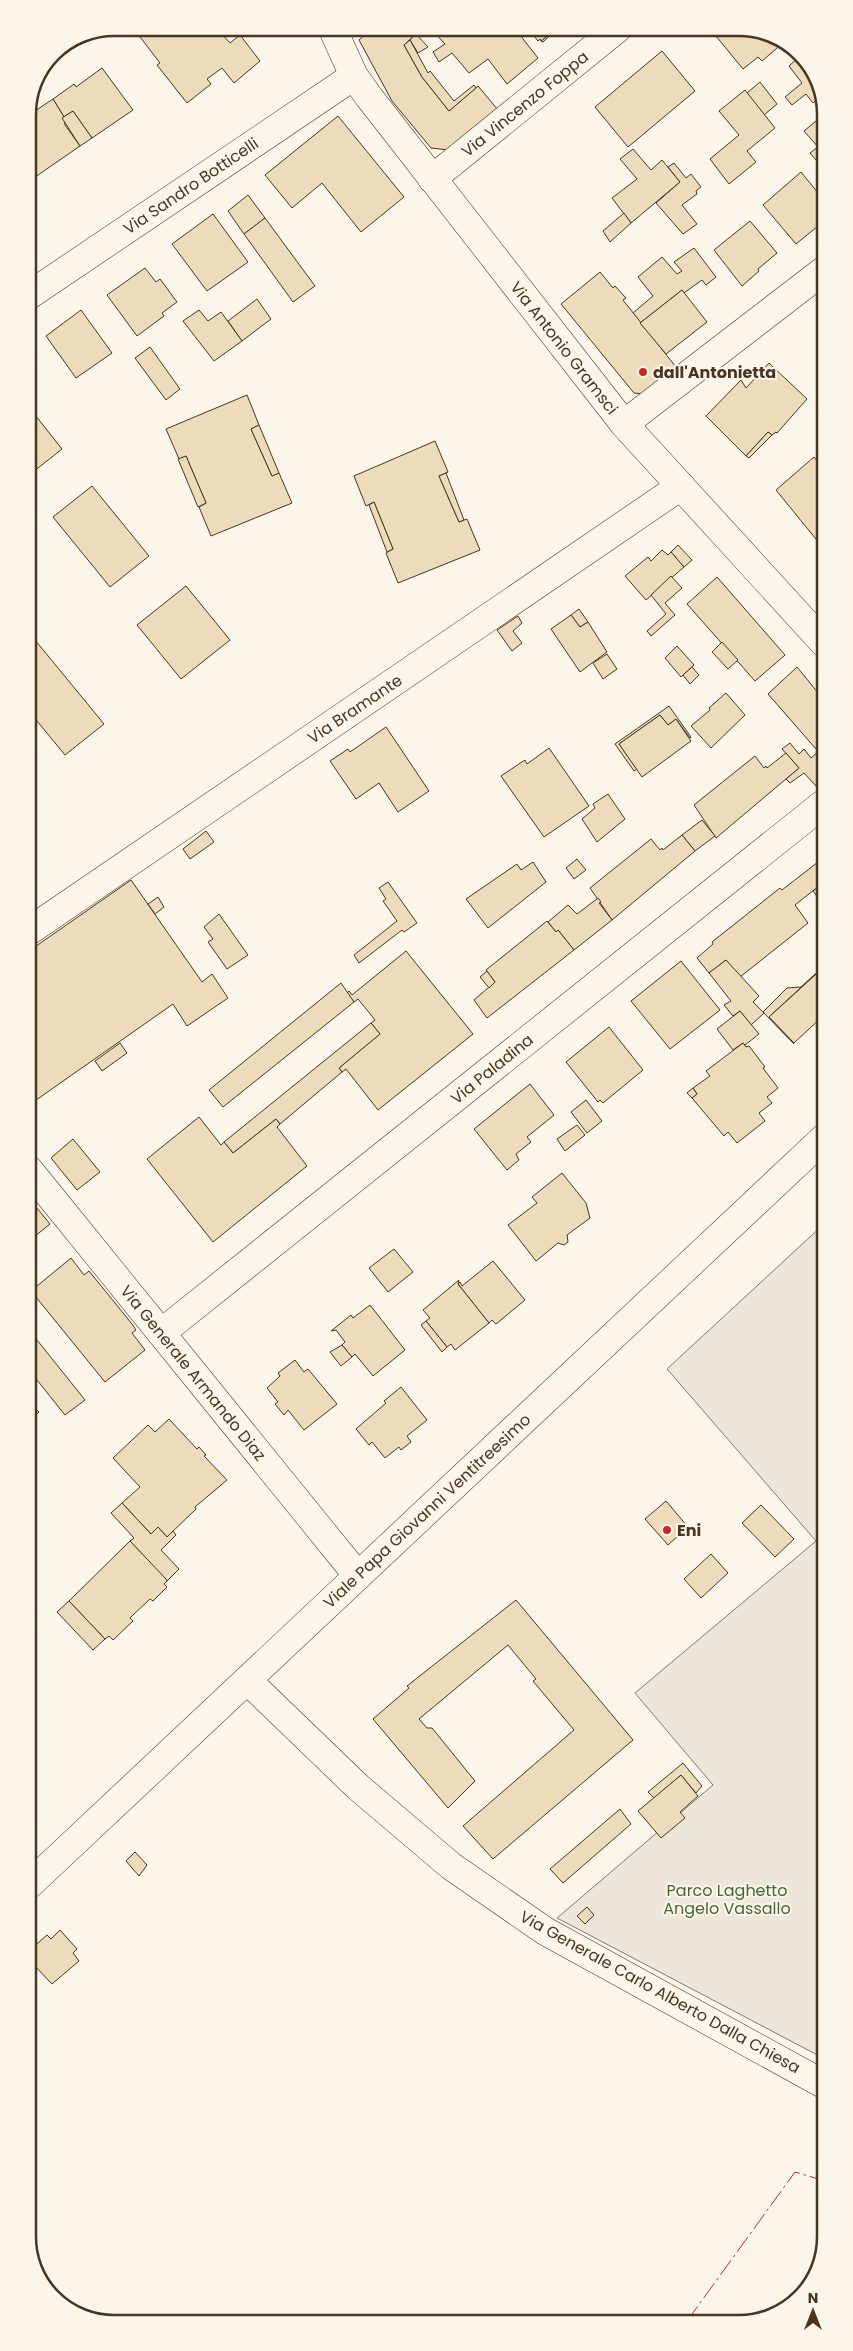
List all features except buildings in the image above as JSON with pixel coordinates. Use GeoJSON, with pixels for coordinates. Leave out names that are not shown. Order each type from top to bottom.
{"type":"FeatureCollection","features":[{"type":"Feature","properties":{"kind":"street","name":"Via Antonio Gramsci"},"geometry":{"type":"LineString","coordinates":[[336,36],[354,76],[432,179],[624,424],[817,635]]}},
{"type":"Feature","properties":{"kind":"street","name":"Via Vincenzo Foppa"},"geometry":{"type":"LineString","coordinates":[[432,179],[608,36]]}},
{"type":"Feature","properties":{"kind":"street","name":"Via Sandro Botticelli"},"geometry":{"type":"LineString","coordinates":[[36,291],[354,76]]}},
{"type":"Feature","properties":{"kind":"street"},"geometry":{"type":"LineString","coordinates":[[624,424],[817,276]]}},
{"type":"Feature","properties":{"kind":"street","name":"Via Bramante"},"geometry":{"type":"LineString","coordinates":[[36,926],[681,486]]}},
{"type":"Feature","properties":{"kind":"street","name":"Via Paladina"},"geometry":{"type":"LineString","coordinates":[[161,1333],[817,810]]}},
{"type":"Feature","properties":{"kind":"street","name":"Viale Papa Giovanni Ventitreesimo"},"geometry":{"type":"LineString","coordinates":[[36,1878],[817,1145]]}},
{"type":"Feature","properties":{"kind":"street","name":"Via Generale Armando Diaz"},"geometry":{"type":"LineString","coordinates":[[36,1179],[358,1576]]}},
{"type":"Feature","properties":{"kind":"street","name":"Via Generale Carlo Alberto Dalla Chiesa"},"geometry":{"type":"LineString","coordinates":[[247,1680],[358,1787],[451,1866],[545,1931],[817,2081]]}},
{"type":"Feature","properties":{"kind":"green space","name":"Parco Laghetto Angelo Vassallo"},"geometry":{"type":"Polygon","coordinates":[[[817,1230],[817,2055],[557,1918],[713,1785],[635,1693],[816,1541],[667,1369],[817,1230]]]}},
{"type":"Feature","properties":{"kind":"power"},"geometry":{"type":"LineString","coordinates":[[691,2315],[795,2172],[817,2179]]}},
{"type":"Feature","properties":{"kind":"place","name":"dall'Antonietta"},"geometry":{"type":"Point","coordinates":[643,372]}},
{"type":"Feature","properties":{"kind":"place","name":"Eni"},"geometry":{"type":"Point","coordinates":[667,1530]}}]}
